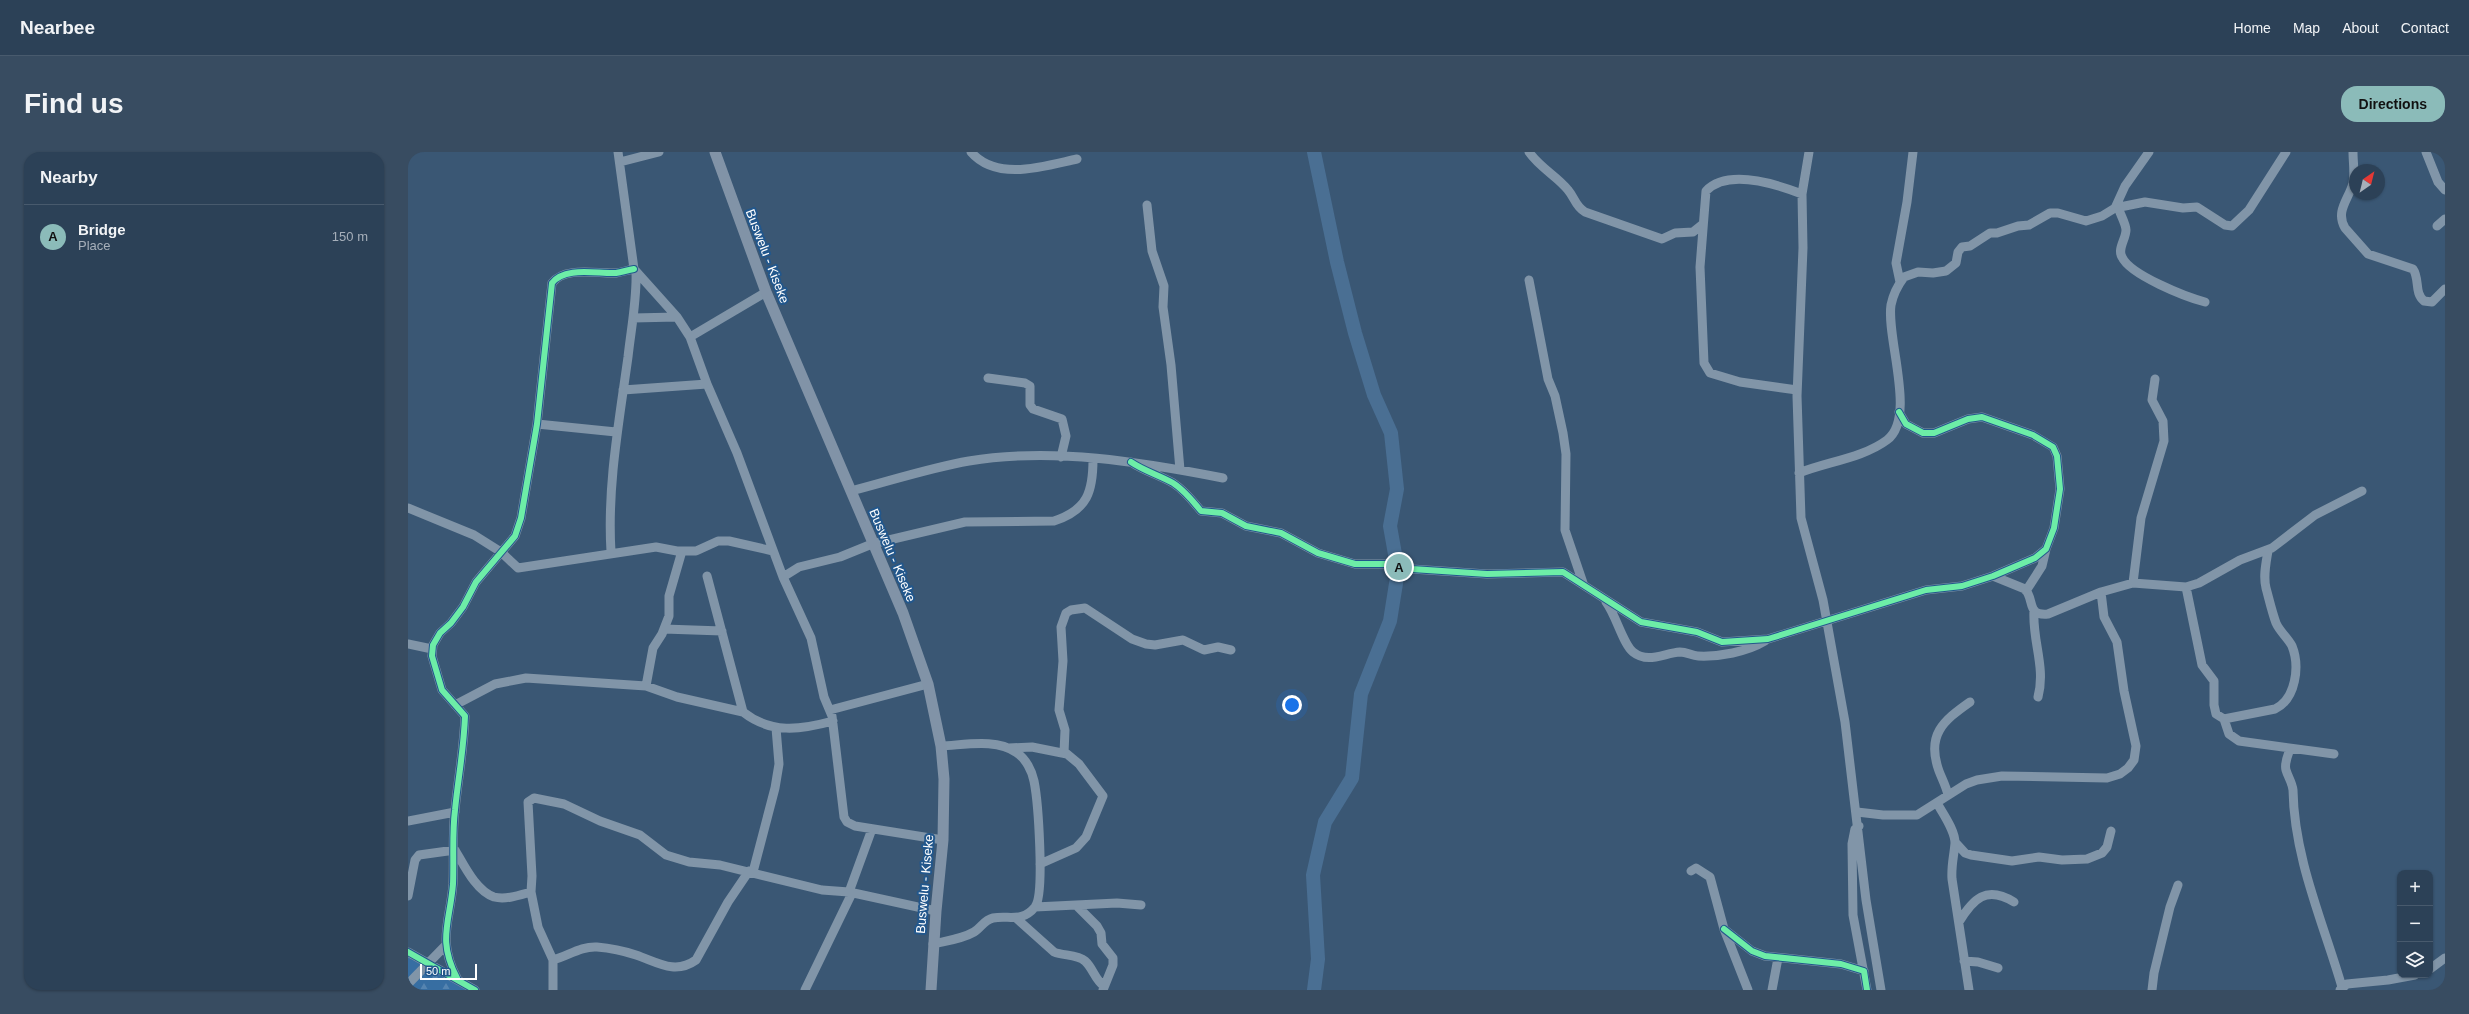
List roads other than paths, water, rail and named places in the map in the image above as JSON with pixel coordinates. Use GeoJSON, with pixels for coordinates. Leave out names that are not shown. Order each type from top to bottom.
{"type":"FeatureCollection","features":[{"type":"Feature","properties":{"kind":"main road","name":"Buswelu - Kiseke"},"geometry":{"type":"LineString","coordinates":[[715,152],[766,292],[872,544],[903,613],[928,684],[941,746],[944,779],[943,840],[933,944],[931,990]]}},
{"type":"Feature","properties":{"kind":"street"},"geometry":{"type":"LineString","coordinates":[[611,552],[609,522],[616,432],[633,318],[635,270],[618,152]]}},
{"type":"Feature","properties":{"kind":"street"},"geometry":{"type":"LineString","coordinates":[[620,162],[659,152]]}},
{"type":"Feature","properties":{"kind":"street"},"geometry":{"type":"LineString","coordinates":[[971,152],[987,163],[1005,169],[1025,170],[1077,159]]}},
{"type":"Feature","properties":{"kind":"street"},"geometry":{"type":"LineString","coordinates":[[1529,152],[1544,170],[1567,188],[1578,208],[1585,212],[1662,239],[1675,233],[1693,232],[1703,224]]}},
{"type":"Feature","properties":{"kind":"street"},"geometry":{"type":"LineString","coordinates":[[1810,152],[1802,194],[1804,248],[1797,390],[1798,473],[1803,529],[1820,587],[1845,722],[1859,826],[1866,900],[1881,990]]}},
{"type":"Feature","properties":{"kind":"street"},"geometry":{"type":"LineString","coordinates":[[1900,282],[1896,263],[1907,202],[1912,152]]}},
{"type":"Feature","properties":{"kind":"street"},"geometry":{"type":"LineString","coordinates":[[2149,152],[2125,186],[2116,208],[2126,229],[2121,250],[2123,259],[2134,269],[2154,281],[2205,302]]}},
{"type":"Feature","properties":{"kind":"street"},"geometry":{"type":"LineString","coordinates":[[1798,473],[1865,451],[1887,440],[1897,425],[1901,404],[1891,319],[1891,304],[1900,282],[1909,274],[1933,273],[1951,268],[1956,263],[1960,250],[1970,246],[1990,233],[1997,233],[2018,226],[2029,225],[2050,213],[2091,221],[2116,208],[2145,202],[2183,208],[2197,207],[2225,225],[2232,226],[2249,210],[2286,152]]}},
{"type":"Feature","properties":{"kind":"street"},"geometry":{"type":"LineString","coordinates":[[2353,152],[2354,182],[2342,207],[2342,223],[2345,228],[2368,254],[2413,269],[2417,277],[2419,295],[2424,302],[2432,302],[2445,289]]}},
{"type":"Feature","properties":{"kind":"street"},"geometry":{"type":"LineString","coordinates":[[2426,152],[2438,182],[2445,190]]}},
{"type":"Feature","properties":{"kind":"street"},"geometry":{"type":"LineString","coordinates":[[1797,390],[1740,382],[1713,375],[1706,367],[1700,267],[1706,191],[1714,183],[1724,180],[1756,180],[1777,184],[1802,194]]}},
{"type":"Feature","properties":{"kind":"street"},"geometry":{"type":"LineString","coordinates":[[1147,205],[1152,251],[1164,286],[1163,307],[1171,365],[1180,470]]}},
{"type":"Feature","properties":{"kind":"street"},"geometry":{"type":"LineString","coordinates":[[2437,226],[2445,219]]}},
{"type":"Feature","properties":{"kind":"street"},"geometry":{"type":"LineString","coordinates":[[635,270],[677,317],[690,337],[707,384],[737,453],[783,577],[811,638],[824,697],[833,721],[844,816],[847,822],[856,826],[943,840]]}},
{"type":"Feature","properties":{"kind":"street"},"geometry":{"type":"LineString","coordinates":[[457,978],[450,964],[445,946],[455,850],[454,812],[465,716],[442,690],[432,656],[432,649],[440,633],[451,624],[463,608],[476,582],[514,536],[521,518],[537,424],[552,282],[555,278],[576,272],[616,273],[635,270]]}},
{"type":"Feature","properties":{"kind":"street"},"geometry":{"type":"LineString","coordinates":[[1529,280],[1548,379],[1555,396],[1563,433],[1566,454],[1565,530],[1583,584]]}},
{"type":"Feature","properties":{"kind":"street"},"geometry":{"type":"LineString","coordinates":[[690,337],[766,292]]}},
{"type":"Feature","properties":{"kind":"street"},"geometry":{"type":"LineString","coordinates":[[633,318],[677,317]]}},
{"type":"Feature","properties":{"kind":"street"},"geometry":{"type":"LineString","coordinates":[[988,378],[1025,383],[1030,386],[1030,405],[1033,409],[1062,419],[1066,436],[1061,457]]}},
{"type":"Feature","properties":{"kind":"street"},"geometry":{"type":"LineString","coordinates":[[2133,583],[2141,518],[2165,436],[2163,420],[2152,400],[2155,379]]}},
{"type":"Feature","properties":{"kind":"street"},"geometry":{"type":"LineString","coordinates":[[623,390],[707,384]]}},
{"type":"Feature","properties":{"kind":"street"},"geometry":{"type":"LineString","coordinates":[[1899,412],[1906,424],[1923,433],[1934,433],[1968,419],[1982,418],[2033,435],[2053,447],[2057,456],[2060,489],[2054,528],[2046,549],[2042,566],[2026,590]]}},
{"type":"Feature","properties":{"kind":"street"},"geometry":{"type":"LineString","coordinates":[[537,424],[616,432]]}},
{"type":"Feature","properties":{"kind":"street"},"geometry":{"type":"LineString","coordinates":[[851,491],[969,461],[1014,456],[1061,457],[1131,462],[1223,478]]}},
{"type":"Feature","properties":{"kind":"street"},"geometry":{"type":"LineString","coordinates":[[783,577],[799,567],[840,557],[872,544],[965,522],[985,520],[1054,521],[1064,518],[1082,504],[1092,488],[1093,459]]}},
{"type":"Feature","properties":{"kind":"street"},"geometry":{"type":"LineString","coordinates":[[1131,462],[1144,471],[1172,482],[1206,514],[1222,513],[1246,526],[1281,533],[1318,553],[1334,558],[1361,565],[1389,564],[1412,569],[1487,574],[1562,572],[1641,622],[1697,632],[1722,642],[1768,639],[1827,622],[1839,616],[1926,590],[1962,586],[1993,576],[2035,558],[2046,549]]}},
{"type":"Feature","properties":{"kind":"street"},"geometry":{"type":"LineString","coordinates":[[2034,610],[2040,614],[2048,614],[2101,592],[2133,583],[2186,587],[2200,583],[2240,560],[2268,551],[2315,515],[2362,491]]}},
{"type":"Feature","properties":{"kind":"street"},"geometry":{"type":"LineString","coordinates":[[408,508],[474,535],[501,552],[518,568],[595,557],[611,552],[656,547],[682,551],[696,551],[718,541],[729,541],[773,550]]}},
{"type":"Feature","properties":{"kind":"street"},"geometry":{"type":"LineString","coordinates":[[646,686],[653,648],[664,629],[669,616],[671,586],[682,551]]}},
{"type":"Feature","properties":{"kind":"street"},"geometry":{"type":"LineString","coordinates":[[2224,719],[2282,706],[2290,694],[2295,677],[2292,646],[2283,636],[2276,623],[2266,587],[2264,577],[2268,551]]}},
{"type":"Feature","properties":{"kind":"street"},"geometry":{"type":"LineString","coordinates":[[707,576],[743,712]]}},
{"type":"Feature","properties":{"kind":"street"},"geometry":{"type":"LineString","coordinates":[[1993,576],[2026,590],[2034,610],[2035,641],[2042,669],[2042,683],[2038,697]]}},
{"type":"Feature","properties":{"kind":"street"},"geometry":{"type":"LineString","coordinates":[[2186,587],[2202,665],[2214,681],[2214,705],[2216,714],[2224,719],[2229,734],[2239,741],[2334,754]]}},
{"type":"Feature","properties":{"kind":"street"},"geometry":{"type":"LineString","coordinates":[[1857,812],[1911,816],[1977,780],[2002,776],[2107,778],[2120,774],[2128,768],[2134,760],[2136,746],[2124,691],[2117,642],[2104,617],[2101,592]]}},
{"type":"Feature","properties":{"kind":"street"},"geometry":{"type":"LineString","coordinates":[[1602,596],[1619,623],[1627,645],[1640,657],[1652,658],[1679,652],[1697,656],[1720,655],[1750,650],[1768,639]]}},
{"type":"Feature","properties":{"kind":"street"},"geometry":{"type":"LineString","coordinates":[[1064,753],[1065,730],[1059,710],[1063,661],[1061,627],[1066,614],[1071,610],[1085,608],[1132,639],[1146,644],[1155,645],[1183,640],[1204,650],[1218,647],[1231,650]]}},
{"type":"Feature","properties":{"kind":"street"},"geometry":{"type":"LineString","coordinates":[[664,629],[722,631]]}},
{"type":"Feature","properties":{"kind":"street"},"geometry":{"type":"LineString","coordinates":[[408,644],[432,649]]}},
{"type":"Feature","properties":{"kind":"street"},"geometry":{"type":"LineString","coordinates":[[456,705],[495,684],[526,678],[646,686],[677,697],[743,712],[760,723],[776,728],[813,727],[833,721]]}},
{"type":"Feature","properties":{"kind":"street"},"geometry":{"type":"LineString","coordinates":[[830,710],[928,684]]}},
{"type":"Feature","properties":{"kind":"street"},"geometry":{"type":"LineString","coordinates":[[1948,795],[1938,766],[1936,737],[1944,722],[1970,702]]}},
{"type":"Feature","properties":{"kind":"street"},"geometry":{"type":"LineString","coordinates":[[553,960],[587,947],[597,947],[636,955],[667,967],[688,966],[696,960],[728,902],[751,872],[775,788],[779,764],[776,728]]}},
{"type":"Feature","properties":{"kind":"street"},"geometry":{"type":"LineString","coordinates":[[941,746],[990,744],[1008,748],[1032,748],[1064,753],[1079,764],[1102,792],[1102,800],[1086,837],[1076,848],[1040,864]]}},
{"type":"Feature","properties":{"kind":"street"},"geometry":{"type":"LineString","coordinates":[[933,944],[970,934],[992,918],[1020,918],[1035,907],[1039,898],[1040,864],[1034,780],[1029,767],[1018,754],[1008,748]]}},
{"type":"Feature","properties":{"kind":"street"},"geometry":{"type":"LineString","coordinates":[[2290,749],[2286,765],[2293,789],[2292,806],[2294,823],[2317,915],[2330,948],[2341,988],[2347,984],[2399,978]]}},
{"type":"Feature","properties":{"kind":"street"},"geometry":{"type":"LineString","coordinates":[[553,990],[553,960],[538,927],[531,892],[532,876],[528,802],[534,798],[564,804],[600,821],[640,835],[666,855],[689,862],[720,865],[822,890],[851,893],[936,911]]}},
{"type":"Feature","properties":{"kind":"street"},"geometry":{"type":"LineString","coordinates":[[1936,803],[1953,834],[1955,842],[1951,864],[1969,990]]}},
{"type":"Feature","properties":{"kind":"street"},"geometry":{"type":"LineString","coordinates":[[408,820],[454,812]]}},
{"type":"Feature","properties":{"kind":"street"},"geometry":{"type":"LineString","coordinates":[[1859,826],[1855,829],[1852,844],[1853,915],[1864,971],[1864,988]]}},
{"type":"Feature","properties":{"kind":"street"},"geometry":{"type":"LineString","coordinates":[[805,990],[851,893],[872,829]]}},
{"type":"Feature","properties":{"kind":"street"},"geometry":{"type":"LineString","coordinates":[[1955,842],[1965,853],[1971,855],[2012,861],[2039,856],[2074,861],[2097,857],[2102,853],[2107,846],[2111,831]]}},
{"type":"Feature","properties":{"kind":"street"},"geometry":{"type":"LineString","coordinates":[[455,850],[466,869],[485,892],[495,897],[506,898],[531,892]]}},
{"type":"Feature","properties":{"kind":"street"},"geometry":{"type":"LineString","coordinates":[[408,896],[415,860],[419,855],[455,850]]}},
{"type":"Feature","properties":{"kind":"street"},"geometry":{"type":"LineString","coordinates":[[1691,871],[1696,868],[1710,876],[1724,929],[1748,990]]}},
{"type":"Feature","properties":{"kind":"street"},"geometry":{"type":"LineString","coordinates":[[2152,990],[2154,973],[2170,907],[2178,886]]}},
{"type":"Feature","properties":{"kind":"street"},"geometry":{"type":"LineString","coordinates":[[1959,922],[1971,903],[1984,895],[2005,896],[2014,902]]}},
{"type":"Feature","properties":{"kind":"street"},"geometry":{"type":"LineString","coordinates":[[1035,907],[1078,907],[1117,903],[1141,905]]}},
{"type":"Feature","properties":{"kind":"street"},"geometry":{"type":"LineString","coordinates":[[1016,918],[1054,952],[1078,956],[1084,960],[1104,988],[1113,965],[1113,958],[1102,944],[1101,933],[1097,926],[1078,907]]}},
{"type":"Feature","properties":{"kind":"street"},"geometry":{"type":"LineString","coordinates":[[1724,929],[1752,951],[1778,958],[1789,957],[1841,964],[1864,971]]}},
{"type":"Feature","properties":{"kind":"street"},"geometry":{"type":"LineString","coordinates":[[408,984],[445,946]]}},
{"type":"Feature","properties":{"kind":"street"},"geometry":{"type":"LineString","coordinates":[[408,952],[427,964],[457,978],[471,989]]}},
{"type":"Feature","properties":{"kind":"street"},"geometry":{"type":"LineString","coordinates":[[1772,990],[1778,958]]}},
{"type":"Feature","properties":{"kind":"street"},"geometry":{"type":"LineString","coordinates":[[2433,968],[2445,958]]}},
{"type":"Feature","properties":{"kind":"street"},"geometry":{"type":"LineString","coordinates":[[1964,961],[1983,963],[1998,968]]}},
{"type":"Feature","properties":{"kind":"waterway"},"geometry":{"type":"LineString","coordinates":[[1314,152],[1337,262],[1355,333],[1374,395],[1391,433],[1397,489],[1390,526],[1398,571],[1390,621],[1361,694],[1352,778],[1325,822],[1313,875],[1318,959],[1314,990]]}},
{"type":"Feature","properties":{"kind":"place","name":"Bridge"},"geometry":{"type":"Point","coordinates":[1399,567]}}]}
